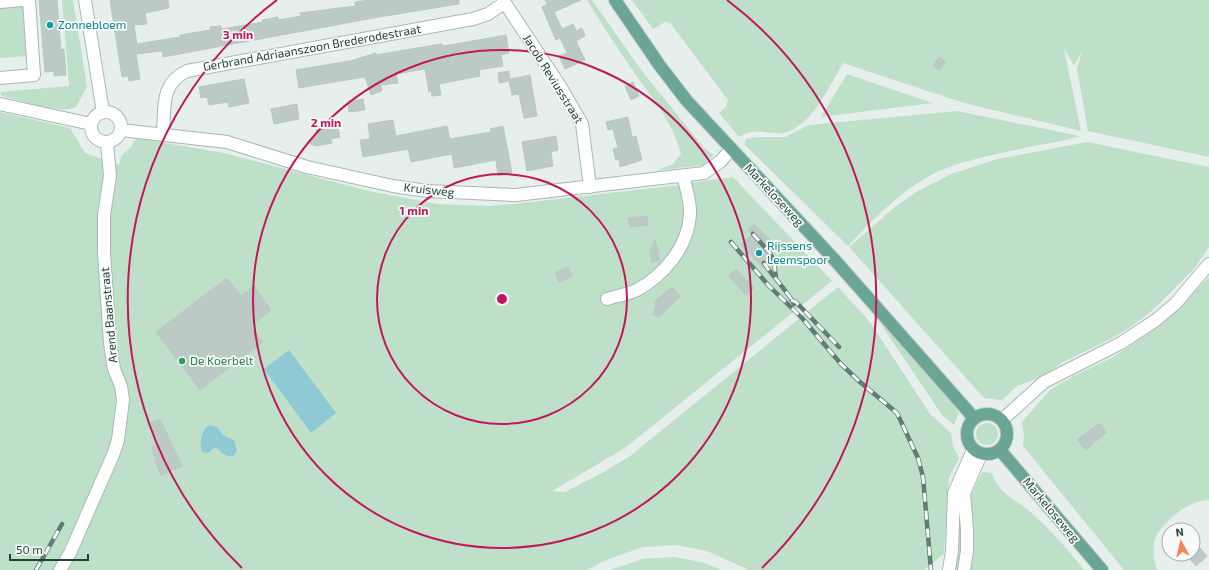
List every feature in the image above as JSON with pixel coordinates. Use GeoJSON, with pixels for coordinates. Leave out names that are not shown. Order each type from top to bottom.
{"type":"FeatureCollection","features":[{"type":"Feature","properties":{"kind":"main road","name":"Markeloseweg"},"geometry":{"type":"LineString","coordinates":[[615,0],[660,66],[687,101],[828,252],[974,418]]}},
{"type":"Feature","properties":{"kind":"main road"},"geometry":{"type":"LineString","coordinates":[[992,414],[1002,420],[1008,435],[1004,446],[994,453],[977,452],[968,442],[967,436],[967,429],[974,418],[979,415],[992,414]]}},
{"type":"Feature","properties":{"kind":"main road","name":"Markeloseweg"},"geometry":{"type":"LineString","coordinates":[[1000,450],[1102,570]]}},
{"type":"Feature","properties":{"kind":"street"},"geometry":{"type":"LineString","coordinates":[[0,2],[22,0]]}},
{"type":"Feature","properties":{"kind":"street"},"geometry":{"type":"LineString","coordinates":[[0,78],[34,75],[29,0]]}},
{"type":"Feature","properties":{"kind":"street"},"geometry":{"type":"LineString","coordinates":[[85,0],[103,112]]}},
{"type":"Feature","properties":{"kind":"street","name":"Gerbrand Adriaanszoon Brederodestraat"},"geometry":{"type":"LineString","coordinates":[[163,134],[167,88],[176,77],[187,71],[473,19],[481,17],[504,1]]}},
{"type":"Feature","properties":{"kind":"street","name":"Jacob Reviusstraat"},"geometry":{"type":"LineString","coordinates":[[504,1],[560,86],[582,124],[590,187]]}},
{"type":"Feature","properties":{"kind":"street"},"geometry":{"type":"LineString","coordinates":[[0,104],[91,124]]}},
{"type":"Feature","properties":{"kind":"street"},"geometry":{"type":"LineString","coordinates":[[103,112],[114,114],[119,118],[121,130],[118,137],[107,143],[96,139],[90,130],[91,124],[97,114],[103,112]]}},
{"type":"Feature","properties":{"kind":"street","name":"Kruisweg"},"geometry":{"type":"LineString","coordinates":[[121,130],[227,142],[307,167],[412,189],[516,195],[683,176],[710,170],[721,162],[731,149]]}},
{"type":"Feature","properties":{"kind":"street","name":"Arend Baanstraat"},"geometry":{"type":"LineString","coordinates":[[60,570],[70,553],[113,455],[118,440],[122,415],[121,386],[114,369],[110,343],[104,252],[104,215],[110,176],[107,143]]}},
{"type":"Feature","properties":{"kind":"street"},"geometry":{"type":"LineString","coordinates":[[607,299],[636,290],[662,272],[676,255],[687,230],[690,215],[683,176]]}},
{"type":"Feature","properties":{"kind":"street"},"geometry":{"type":"LineString","coordinates":[[1002,420],[1044,382],[1121,343],[1156,320],[1176,303],[1209,264]]}},
{"type":"Feature","properties":{"kind":"street"},"geometry":{"type":"LineString","coordinates":[[949,570],[952,551],[954,493],[977,452]]}},
{"type":"Feature","properties":{"kind":"street"},"geometry":{"type":"LineString","coordinates":[[964,570],[967,551],[967,530],[964,493],[977,452]]}},
{"type":"Feature","properties":{"kind":"green space"},"geometry":{"type":"Polygon","coordinates":[[[62,0],[73,0],[87,87],[76,107],[70,109],[51,108],[2,96],[0,92],[69,86],[62,0]]]}},
{"type":"Feature","properties":{"kind":"green space"},"geometry":{"type":"Polygon","coordinates":[[[587,0],[592,0],[642,71],[704,148],[714,155],[703,165],[655,171],[673,164],[681,154],[677,141],[672,129],[658,106],[634,73],[587,0]]]}},
{"type":"Feature","properties":{"kind":"green space"},"geometry":{"type":"Polygon","coordinates":[[[632,0],[1209,0],[1209,157],[1088,131],[1077,69],[1082,52],[1074,65],[1064,49],[1081,131],[964,103],[843,63],[819,104],[802,123],[783,133],[756,131],[739,137],[719,113],[726,107],[728,100],[671,24],[665,22],[653,29],[632,0]]]}},
{"type":"Feature","properties":{"kind":"green space"},"geometry":{"type":"Polygon","coordinates":[[[0,4],[23,5],[28,56],[0,58],[0,4]]]}},
{"type":"Feature","properties":{"kind":"green space"},"geometry":{"type":"Polygon","coordinates":[[[847,74],[933,103],[821,117],[847,74]]]}},
{"type":"Feature","properties":{"kind":"green space"},"geometry":{"type":"Polygon","coordinates":[[[957,111],[1080,136],[975,159],[934,173],[920,181],[894,201],[848,246],[744,144],[746,139],[756,137],[785,137],[809,125],[957,111]]]}},
{"type":"Feature","properties":{"kind":"green space"},"geometry":{"type":"Polygon","coordinates":[[[0,112],[70,128],[85,153],[119,165],[121,156],[131,147],[136,138],[224,153],[369,191],[437,204],[488,206],[679,185],[681,193],[695,197],[689,183],[733,177],[832,281],[625,448],[552,491],[565,492],[602,473],[630,456],[838,287],[870,322],[930,414],[951,433],[953,446],[959,458],[949,478],[944,554],[924,570],[749,570],[707,551],[676,545],[643,547],[606,560],[587,570],[0,570],[0,112]]]}},
{"type":"Feature","properties":{"kind":"green space"},"geometry":{"type":"Polygon","coordinates":[[[1087,142],[1209,167],[1209,247],[1193,270],[1154,309],[1132,326],[1107,341],[1063,362],[1041,377],[1017,386],[1002,400],[984,398],[849,247],[896,206],[918,191],[951,174],[998,159],[1087,142]]]}},
{"type":"Feature","properties":{"kind":"green space"},"geometry":{"type":"Polygon","coordinates":[[[1209,277],[1209,500],[1193,504],[1185,508],[1167,522],[1161,522],[1161,529],[1155,539],[1154,546],[1154,559],[1157,570],[1124,570],[1023,446],[1024,436],[1022,422],[1050,390],[1072,377],[1115,356],[1165,322],[1209,277]]]}},
{"type":"Feature","properties":{"kind":"green space"},"geometry":{"type":"Polygon","coordinates":[[[878,320],[948,397],[959,413],[954,425],[942,415],[878,320]]]}},
{"type":"Feature","properties":{"kind":"green space"},"geometry":{"type":"Polygon","coordinates":[[[987,423],[995,426],[998,434],[995,442],[987,445],[979,442],[976,434],[979,426],[987,423]]]}},
{"type":"Feature","properties":{"kind":"green space"},"geometry":{"type":"Polygon","coordinates":[[[982,472],[991,473],[1002,491],[1027,509],[1042,523],[1084,570],[971,570],[974,534],[970,497],[982,472]]]}},
{"type":"Feature","properties":{"kind":"green space"},"geometry":{"type":"Polygon","coordinates":[[[959,496],[962,516],[961,570],[953,570],[959,496]]]}},
{"type":"Feature","properties":{"kind":"green space"},"geometry":{"type":"Polygon","coordinates":[[[673,557],[702,562],[722,570],[610,570],[642,559],[673,557]]]}},
{"type":"Feature","properties":{"kind":"water"},"geometry":{"type":"Polygon","coordinates":[[[289,350],[336,413],[311,433],[264,369],[289,350]]]}},
{"type":"Feature","properties":{"kind":"water"},"geometry":{"type":"Polygon","coordinates":[[[210,425],[217,427],[223,435],[234,440],[237,451],[233,456],[225,455],[215,447],[208,453],[202,452],[201,445],[203,433],[210,425]]]}},
{"type":"Feature","properties":{"kind":"building","name":"Zonnebloem"},"geometry":{"type":"Polygon","coordinates":[[[39,0],[57,0],[61,50],[64,49],[66,75],[54,76],[54,71],[45,72],[39,0]]]}},
{"type":"Feature","properties":{"kind":"building"},"geometry":{"type":"Polygon","coordinates":[[[110,0],[168,0],[169,8],[145,13],[147,24],[134,25],[137,44],[180,37],[180,35],[210,30],[210,27],[221,26],[221,29],[263,22],[262,20],[278,17],[278,20],[301,16],[300,13],[355,6],[355,2],[368,0],[459,0],[459,4],[379,17],[163,57],[162,51],[136,54],[140,79],[129,81],[128,76],[122,77],[110,0]]]}},
{"type":"Feature","properties":{"kind":"building"},"geometry":{"type":"Polygon","coordinates":[[[545,0],[581,0],[554,12],[562,29],[573,24],[576,31],[582,28],[585,36],[576,41],[585,60],[565,69],[559,56],[567,53],[560,38],[556,40],[549,24],[542,7],[547,4],[545,0]]]}},
{"type":"Feature","properties":{"kind":"building"},"geometry":{"type":"Polygon","coordinates":[[[506,35],[509,53],[501,55],[503,66],[479,70],[480,76],[439,84],[441,95],[432,96],[431,91],[429,92],[425,69],[396,74],[398,83],[381,85],[382,91],[371,95],[365,77],[299,88],[296,70],[350,61],[376,53],[376,55],[441,44],[444,46],[506,35]]]}},
{"type":"Feature","properties":{"kind":"building"},"geometry":{"type":"Polygon","coordinates":[[[939,57],[946,62],[939,71],[933,66],[939,57]]]}},
{"type":"Feature","properties":{"kind":"building"},"geometry":{"type":"Polygon","coordinates":[[[509,71],[510,79],[530,75],[537,116],[524,118],[519,94],[512,95],[509,81],[499,83],[498,73],[509,71]]]}},
{"type":"Feature","properties":{"kind":"building"},"geometry":{"type":"Polygon","coordinates":[[[244,79],[249,103],[229,107],[228,102],[209,105],[207,97],[201,98],[199,87],[244,79]]]}},
{"type":"Feature","properties":{"kind":"building"},"geometry":{"type":"Polygon","coordinates":[[[633,82],[639,96],[631,100],[625,86],[633,82]]]}},
{"type":"Feature","properties":{"kind":"building"},"geometry":{"type":"Polygon","coordinates":[[[363,99],[365,110],[349,112],[348,101],[363,99]]]}},
{"type":"Feature","properties":{"kind":"building"},"geometry":{"type":"Polygon","coordinates":[[[297,104],[299,119],[274,124],[271,109],[297,104]]]}},
{"type":"Feature","properties":{"kind":"building"},"geometry":{"type":"Polygon","coordinates":[[[628,117],[632,137],[636,136],[642,160],[620,167],[619,159],[616,160],[613,149],[618,148],[613,129],[608,130],[606,122],[628,117]]]}},
{"type":"Feature","properties":{"kind":"building"},"geometry":{"type":"Polygon","coordinates":[[[393,120],[396,136],[447,126],[450,139],[491,132],[490,129],[503,126],[512,173],[498,176],[496,160],[454,168],[452,154],[411,162],[408,149],[363,157],[360,140],[370,139],[368,124],[393,120]]]}},
{"type":"Feature","properties":{"kind":"building"},"geometry":{"type":"Polygon","coordinates":[[[329,128],[329,130],[338,128],[340,137],[331,139],[332,143],[316,146],[308,143],[317,135],[316,130],[329,128]]]}},
{"type":"Feature","properties":{"kind":"building"},"geometry":{"type":"Polygon","coordinates":[[[556,136],[558,150],[551,152],[553,166],[527,171],[522,142],[556,136]]]}},
{"type":"Feature","properties":{"kind":"building"},"geometry":{"type":"Polygon","coordinates":[[[647,216],[648,225],[630,227],[628,218],[647,216]]]}},
{"type":"Feature","properties":{"kind":"building"},"geometry":{"type":"Polygon","coordinates":[[[754,224],[777,247],[770,253],[775,257],[763,268],[741,245],[752,234],[748,230],[754,224]]]}},
{"type":"Feature","properties":{"kind":"building"},"geometry":{"type":"Polygon","coordinates":[[[655,239],[660,260],[652,262],[650,253],[655,239]]]}},
{"type":"Feature","properties":{"kind":"building"},"geometry":{"type":"Polygon","coordinates":[[[568,267],[572,276],[559,282],[555,273],[568,267]]]}},
{"type":"Feature","properties":{"kind":"building"},"geometry":{"type":"Polygon","coordinates":[[[736,269],[754,288],[746,295],[728,276],[736,269]]]}},
{"type":"Feature","properties":{"kind":"building"},"geometry":{"type":"Polygon","coordinates":[[[227,278],[241,296],[254,286],[271,310],[251,326],[263,342],[200,390],[156,332],[227,278]]]}},
{"type":"Feature","properties":{"kind":"building"},"geometry":{"type":"Polygon","coordinates":[[[672,287],[681,296],[659,317],[653,315],[656,304],[654,302],[672,287]]]}},
{"type":"Feature","properties":{"kind":"building"},"geometry":{"type":"Polygon","coordinates":[[[160,419],[182,466],[161,475],[156,464],[152,447],[160,444],[150,423],[160,419]]]}},
{"type":"Feature","properties":{"kind":"building"},"geometry":{"type":"Polygon","coordinates":[[[1099,423],[1107,432],[1086,450],[1077,440],[1099,423]]]}},
{"type":"Feature","properties":{"kind":"building"},"geometry":{"type":"Polygon","coordinates":[[[1201,549],[1207,556],[1201,561],[1201,549]]]}},
{"type":"Feature","properties":{"kind":"building"},"geometry":{"type":"Polygon","coordinates":[[[1193,562],[1200,562],[1196,566],[1193,562]]]}},
{"type":"Feature","properties":{"kind":"railway"},"geometry":{"type":"LineString","coordinates":[[753,234],[770,253],[774,261],[776,279]]}},
{"type":"Feature","properties":{"kind":"railway"},"geometry":{"type":"LineString","coordinates":[[731,242],[769,286],[802,318],[841,364],[897,413],[918,458],[923,477],[931,570]]}},
{"type":"Feature","properties":{"kind":"railway"},"geometry":{"type":"LineString","coordinates":[[764,263],[794,304]]}},
{"type":"Feature","properties":{"kind":"railway"},"geometry":{"type":"LineString","coordinates":[[791,300],[796,302],[839,347]]}},
{"type":"Feature","properties":{"kind":"railway"},"geometry":{"type":"LineString","coordinates":[[36,570],[62,524]]}},
{"type":"Feature","properties":{"kind":"place","name":"Zonnebloem"},"geometry":{"type":"Point","coordinates":[50,25]}},
{"type":"Feature","properties":{"kind":"place","name":"Rijssens Leemspoor"},"geometry":{"type":"Point","coordinates":[759,253]}},
{"type":"Feature","properties":{"kind":"place","name":"De Koerbelt"},"geometry":{"type":"Point","coordinates":[182,361]}}]}
